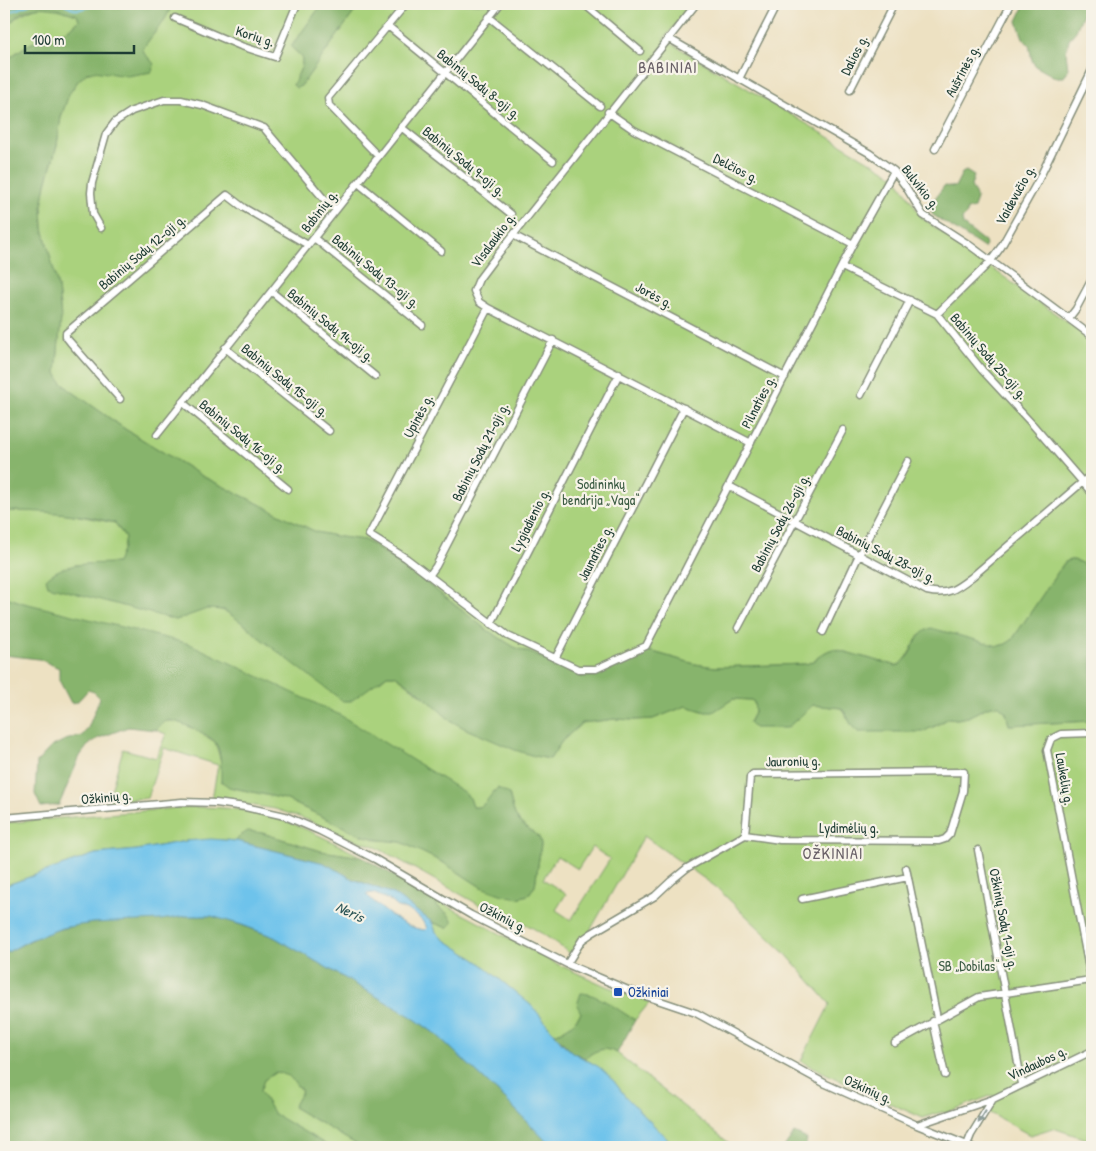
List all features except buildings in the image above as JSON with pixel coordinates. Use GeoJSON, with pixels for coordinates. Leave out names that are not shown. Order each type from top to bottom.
{"type":"FeatureCollection","features":[{"type":"Feature","properties":{"kind":"street","name":"Korių g."},"geometry":{"type":"LineString","coordinates":[[175,18],[241,46],[275,57],[297,4]]}},
{"type":"Feature","properties":{"kind":"street"},"geometry":{"type":"LineString","coordinates":[[378,156],[329,105],[328,98],[406,4]]}},
{"type":"Feature","properties":{"kind":"street","name":"Babinių g."},"geometry":{"type":"LineString","coordinates":[[157,434],[500,4]]}},
{"type":"Feature","properties":{"kind":"street"},"geometry":{"type":"LineString","coordinates":[[584,4],[640,51]]}},
{"type":"Feature","properties":{"kind":"street","name":"Visalaukio g."},"geometry":{"type":"LineString","coordinates":[[695,4],[512,234],[475,285],[475,297],[488,308],[751,443]]}},
{"type":"Feature","properties":{"kind":"street"},"geometry":{"type":"LineString","coordinates":[[739,79],[777,4]]}},
{"type":"Feature","properties":{"kind":"street","name":"Dalios g."},"geometry":{"type":"LineString","coordinates":[[850,90],[894,4]]}},
{"type":"Feature","properties":{"kind":"street","name":"Aušrinės g."},"geometry":{"type":"LineString","coordinates":[[935,149],[1011,4]]}},
{"type":"Feature","properties":{"kind":"street"},"geometry":{"type":"LineString","coordinates":[[489,16],[600,106]]}},
{"type":"Feature","properties":{"kind":"street","name":"Babinių Sodų 8-oji g."},"geometry":{"type":"LineString","coordinates":[[388,26],[553,161]]}},
{"type":"Feature","properties":{"kind":"street","name":"Bulvikio g."},"geometry":{"type":"LineString","coordinates":[[668,38],[869,153],[894,171],[923,215],[968,244],[1092,336]]}},
{"type":"Feature","properties":{"kind":"street","name":"Vaidevučio g."},"geometry":{"type":"LineString","coordinates":[[936,314],[990,262],[1000,247],[1038,180],[1092,70]]}},
{"type":"Feature","properties":{"kind":"street"},"geometry":{"type":"LineString","coordinates":[[101,228],[93,214],[91,193],[106,134],[116,122],[132,111],[164,100],[182,100],[202,105],[264,128],[323,198],[336,210]]}},
{"type":"Feature","properties":{"kind":"street","name":"Delčios g."},"geometry":{"type":"LineString","coordinates":[[608,112],[634,130],[853,244]]}},
{"type":"Feature","properties":{"kind":"street","name":"Babinių Sodų 9-oji g."},"geometry":{"type":"LineString","coordinates":[[401,127],[511,214]]}},
{"type":"Feature","properties":{"kind":"street","name":"Pilnaties g."},"geometry":{"type":"LineString","coordinates":[[556,657],[578,669],[596,670],[646,646],[853,244],[894,171]]}},
{"type":"Feature","properties":{"kind":"street"},"geometry":{"type":"LineString","coordinates":[[358,183],[441,250]]}},
{"type":"Feature","properties":{"kind":"street","name":"Babinių Sodų 12-oji g."},"geometry":{"type":"LineString","coordinates":[[120,399],[70,342],[66,337],[66,333],[176,241],[227,195],[244,208],[308,245]]}},
{"type":"Feature","properties":{"kind":"street","name":"Jorės g."},"geometry":{"type":"LineString","coordinates":[[512,234],[785,377]]}},
{"type":"Feature","properties":{"kind":"street","name":"Babinių Sodų 13-oji g."},"geometry":{"type":"LineString","coordinates":[[314,238],[422,325]]}},
{"type":"Feature","properties":{"kind":"street","name":"Babinių Sodų 25-oji g."},"geometry":{"type":"LineString","coordinates":[[842,267],[936,314],[982,370],[1033,424],[1092,493]]}},
{"type":"Feature","properties":{"kind":"street"},"geometry":{"type":"LineString","coordinates":[[1068,318],[1076,310],[1092,279]]}},
{"type":"Feature","properties":{"kind":"street","name":"Babinių Sodų 14-oji g."},"geometry":{"type":"LineString","coordinates":[[272,292],[375,376]]}},
{"type":"Feature","properties":{"kind":"street"},"geometry":{"type":"LineString","coordinates":[[861,395],[910,300]]}},
{"type":"Feature","properties":{"kind":"street","name":"Upinės g."},"geometry":{"type":"LineString","coordinates":[[429,576],[406,558],[369,535],[488,308]]}},
{"type":"Feature","properties":{"kind":"street","name":"Babinių Sodų 21-oji g."},"geometry":{"type":"LineString","coordinates":[[429,576],[436,566],[553,340]]}},
{"type":"Feature","properties":{"kind":"street","name":"Babinių Sodų 15-oji g."},"geometry":{"type":"LineString","coordinates":[[225,348],[329,431]]}},
{"type":"Feature","properties":{"kind":"street","name":"Lygiadienio g."},"geometry":{"type":"LineString","coordinates":[[491,624],[618,374]]}},
{"type":"Feature","properties":{"kind":"street","name":"Babinių Sodų 16-oji g."},"geometry":{"type":"LineString","coordinates":[[182,402],[288,489]]}},
{"type":"Feature","properties":{"kind":"street","name":"Jaunaties g."},"geometry":{"type":"LineString","coordinates":[[556,657],[684,408]]}},
{"type":"Feature","properties":{"kind":"street","name":"Babinių Sodų 26-oji g."},"geometry":{"type":"LineString","coordinates":[[738,628],[843,430]]}},
{"type":"Feature","properties":{"kind":"street"},"geometry":{"type":"LineString","coordinates":[[823,632],[859,556],[908,461]]}},
{"type":"Feature","properties":{"kind":"street","name":"Babinių Sodų 28-oji g."},"geometry":{"type":"LineString","coordinates":[[729,486],[859,556],[927,591],[935,593],[949,592],[973,576],[1092,474]]}},
{"type":"Feature","properties":{"kind":"street"},"geometry":{"type":"LineString","coordinates":[[429,576],[508,636],[556,657]]}},
{"type":"Feature","properties":{"kind":"street","name":"Laukelių g."},"geometry":{"type":"LineString","coordinates":[[1092,733],[1061,734],[1051,739],[1046,750],[1092,982]]}},
{"type":"Feature","properties":{"kind":"street","name":"Jauronių g."},"geometry":{"type":"LineString","coordinates":[[745,835],[750,777],[753,774],[964,772],[963,791],[950,834]]}},
{"type":"Feature","properties":{"kind":"street","name":"Ožkinių g."},"geometry":{"type":"LineString","coordinates":[[4,818],[182,802],[216,803],[268,811],[303,823],[375,859],[471,915],[567,964],[628,990],[696,1013],[826,1084],[918,1126],[969,1146]]}},
{"type":"Feature","properties":{"kind":"street","name":"Lydimėlių g."},"geometry":{"type":"LineString","coordinates":[[745,835],[780,840],[938,841],[945,839],[950,834]]}},
{"type":"Feature","properties":{"kind":"street"},"geometry":{"type":"LineString","coordinates":[[567,964],[582,940],[655,896],[687,868],[745,835]]}},
{"type":"Feature","properties":{"kind":"street","name":"Ožkinių Sodų 1-oji g."},"geometry":{"type":"LineString","coordinates":[[978,850],[1022,1084]]}},
{"type":"Feature","properties":{"kind":"street"},"geometry":{"type":"LineString","coordinates":[[906,868],[945,1075]]}},
{"type":"Feature","properties":{"kind":"street"},"geometry":{"type":"LineString","coordinates":[[802,899],[908,877]]}},
{"type":"Feature","properties":{"kind":"street"},"geometry":{"type":"LineString","coordinates":[[895,1043],[979,997],[1092,982]]}},
{"type":"Feature","properties":{"kind":"street","name":"Vindaubos g."},"geometry":{"type":"LineString","coordinates":[[918,1126],[993,1099],[1092,1051]]}},
{"type":"Feature","properties":{"kind":"street"},"geometry":{"type":"LineString","coordinates":[[969,1146],[971,1135],[993,1099]]}},
{"type":"Feature","properties":{"kind":"green space"},"geometry":{"type":"Polygon","coordinates":[[[4,4],[173,4],[165,19],[143,48],[144,53],[154,64],[152,72],[127,76],[94,71],[88,72],[78,81],[69,94],[61,117],[57,145],[42,206],[43,228],[58,287],[61,318],[56,373],[61,382],[70,390],[125,429],[202,476],[316,532],[364,540],[428,584],[487,630],[514,647],[582,677],[597,674],[646,650],[695,664],[715,667],[806,664],[834,649],[897,666],[907,658],[924,631],[931,628],[998,646],[1012,640],[1064,563],[1075,560],[1092,570],[1092,721],[1009,725],[1006,712],[998,705],[987,707],[968,717],[949,718],[923,732],[859,732],[853,727],[841,708],[813,705],[787,728],[754,728],[749,723],[755,711],[754,702],[751,700],[733,699],[713,712],[706,712],[686,706],[653,719],[615,719],[582,723],[562,741],[550,759],[515,750],[451,721],[418,691],[395,675],[387,675],[351,701],[343,701],[224,610],[207,609],[176,620],[48,586],[46,579],[53,573],[70,566],[117,563],[125,537],[115,523],[60,513],[4,511],[4,62],[28,45],[67,30],[79,20],[77,15],[55,9],[36,8],[18,15],[4,34],[4,4]]]}},
{"type":"Feature","properties":{"kind":"green space","name":"Sodininkų bendrija „Vaga“"},"geometry":{"type":"Polygon","coordinates":[[[173,4],[322,4],[291,47],[302,57],[302,66],[293,85],[301,86],[360,4],[692,4],[664,39],[896,177],[922,218],[1092,340],[1092,570],[1075,560],[1064,563],[1012,640],[998,646],[919,635],[905,660],[897,666],[834,649],[806,664],[715,667],[695,664],[646,650],[597,674],[582,677],[514,647],[487,630],[428,584],[364,540],[316,532],[202,476],[125,429],[70,390],[61,382],[56,373],[61,318],[58,287],[43,228],[42,206],[57,145],[61,117],[69,94],[78,81],[88,72],[154,64],[144,53],[143,48],[165,19],[173,4]]]}},
{"type":"Feature","properties":{"kind":"green space"},"geometry":{"type":"Polygon","coordinates":[[[322,4],[360,4],[301,86],[296,88],[293,85],[302,66],[302,57],[291,47],[322,4]]]}},
{"type":"Feature","properties":{"kind":"green space"},"geometry":{"type":"Polygon","coordinates":[[[1025,4],[1092,4],[1084,11],[1076,31],[1069,39],[1066,51],[1068,70],[1064,77],[1055,77],[1035,66],[1029,45],[1023,38],[1017,21],[1025,4]]]}},
{"type":"Feature","properties":{"kind":"green space"},"geometry":{"type":"Polygon","coordinates":[[[41,6],[77,15],[79,20],[67,30],[28,45],[4,62],[3,40],[6,28],[14,19],[41,6]]]}},
{"type":"Feature","properties":{"kind":"green space"},"geometry":{"type":"Polygon","coordinates":[[[966,171],[974,176],[971,186],[977,198],[974,208],[967,210],[967,214],[962,219],[963,225],[985,242],[986,246],[984,248],[933,215],[931,208],[944,186],[955,187],[962,173],[966,171]]]}},
{"type":"Feature","properties":{"kind":"green space","name":"SB „Dobilas“"},"geometry":{"type":"Polygon","coordinates":[[[4,511],[53,511],[115,523],[125,537],[118,563],[75,565],[176,620],[206,609],[221,610],[236,618],[261,639],[380,681],[387,675],[395,675],[466,729],[534,756],[550,759],[562,741],[582,723],[615,719],[653,719],[686,706],[706,712],[720,707],[733,699],[751,700],[754,702],[755,711],[749,722],[755,728],[813,705],[841,708],[855,730],[932,728],[949,718],[968,717],[987,707],[998,705],[1006,712],[1009,725],[1092,721],[1092,1141],[1053,1128],[1030,1135],[988,1112],[995,1101],[993,1095],[945,1113],[942,1112],[923,1118],[801,1061],[830,1004],[785,953],[716,887],[644,836],[575,957],[528,925],[494,913],[374,846],[336,834],[308,820],[275,809],[212,799],[218,765],[164,748],[147,798],[108,801],[123,749],[156,758],[166,734],[156,730],[164,722],[176,722],[190,727],[215,742],[229,787],[285,799],[361,835],[380,840],[401,842],[444,863],[481,887],[528,895],[535,886],[541,844],[539,837],[518,820],[509,794],[494,791],[483,805],[473,807],[470,798],[4,596],[4,511]],[[592,847],[578,869],[557,856],[543,879],[566,894],[556,910],[571,920],[610,859],[592,847]]]}},
{"type":"Feature","properties":{"kind":"green space"},"geometry":{"type":"Polygon","coordinates":[[[4,596],[20,602],[190,644],[340,715],[462,791],[470,798],[473,807],[484,804],[498,788],[509,794],[518,820],[539,837],[541,844],[535,886],[528,895],[518,898],[503,895],[481,887],[444,863],[401,842],[380,840],[361,835],[285,799],[229,787],[221,781],[220,756],[215,742],[193,728],[172,721],[164,722],[156,730],[128,727],[99,738],[89,744],[80,756],[59,805],[41,807],[35,794],[37,762],[51,747],[65,740],[82,736],[88,728],[100,698],[94,692],[88,690],[77,702],[71,703],[59,680],[59,668],[39,659],[4,655],[4,596]]]}},
{"type":"Feature","properties":{"kind":"green space"},"geometry":{"type":"Polygon","coordinates":[[[188,807],[251,811],[271,816],[306,829],[362,857],[321,851],[262,833],[240,836],[236,841],[186,841],[137,850],[95,854],[4,886],[4,823],[188,807]]]}},
{"type":"Feature","properties":{"kind":"green space"},"geometry":{"type":"Polygon","coordinates":[[[248,831],[262,833],[321,851],[362,857],[431,897],[439,908],[448,914],[452,924],[447,928],[432,922],[393,894],[353,879],[324,863],[236,841],[248,831]]]}},
{"type":"Feature","properties":{"kind":"green space"},"geometry":{"type":"Polygon","coordinates":[[[431,897],[555,963],[608,987],[650,1002],[635,1020],[605,1002],[581,1013],[571,1026],[555,1034],[533,1007],[479,962],[436,932],[432,922],[447,928],[448,914],[439,908],[431,897]]]}},
{"type":"Feature","properties":{"kind":"green space"},"geometry":{"type":"Polygon","coordinates":[[[211,916],[274,937],[412,1017],[437,1035],[506,1100],[552,1147],[361,1147],[293,1107],[302,1091],[289,1076],[276,1072],[264,1080],[260,1091],[274,1114],[330,1147],[4,1147],[4,954],[33,939],[64,928],[109,921],[211,916]]]}},
{"type":"Feature","properties":{"kind":"green space"},"geometry":{"type":"Polygon","coordinates":[[[581,993],[595,996],[635,1020],[617,1053],[604,1049],[585,1058],[572,1052],[555,1034],[570,1026],[579,1017],[581,1013],[577,1005],[581,993]]]}},
{"type":"Feature","properties":{"kind":"green space"},"geometry":{"type":"Polygon","coordinates":[[[603,1049],[617,1053],[734,1147],[675,1147],[625,1096],[613,1080],[585,1058],[595,1051],[603,1049]]]}},
{"type":"Feature","properties":{"kind":"green space"},"geometry":{"type":"Polygon","coordinates":[[[276,1072],[289,1075],[302,1092],[293,1107],[361,1147],[330,1147],[274,1115],[260,1091],[264,1080],[276,1072]]]}},
{"type":"Feature","properties":{"kind":"green space"},"geometry":{"type":"Polygon","coordinates":[[[794,1133],[807,1139],[805,1147],[784,1147],[794,1133]]]}},
{"type":"Feature","properties":{"kind":"water","name":"Neris"},"geometry":{"type":"Polygon","coordinates":[[[211,839],[236,841],[324,863],[353,879],[393,894],[432,922],[436,932],[442,938],[479,962],[533,1007],[562,1043],[572,1052],[599,1067],[675,1147],[552,1147],[506,1100],[437,1035],[412,1017],[274,937],[211,916],[92,923],[62,928],[30,940],[4,954],[4,886],[95,854],[137,850],[186,841],[211,839]],[[373,893],[366,894],[401,922],[425,930],[427,928],[415,915],[403,908],[399,908],[391,901],[373,893]]]}},
{"type":"Feature","properties":{"kind":"waterway"},"geometry":{"type":"LineString","coordinates":[[4,17],[12,11],[30,4]]}},
{"type":"Feature","properties":{"kind":"waterway"},"geometry":{"type":"LineString","coordinates":[[65,4],[75,9],[83,9],[93,4]]}},
{"type":"Feature","properties":{"kind":"place","name":"Ožkiniai"},"geometry":{"type":"Point","coordinates":[618,992]}},
{"type":"Feature","properties":{"kind":"district","name":"BABINIAI"},"geometry":{"type":"Point","coordinates":[668,67]}},
{"type":"Feature","properties":{"kind":"district","name":"OŽKINIAI"},"geometry":{"type":"Point","coordinates":[833,853]}}]}
